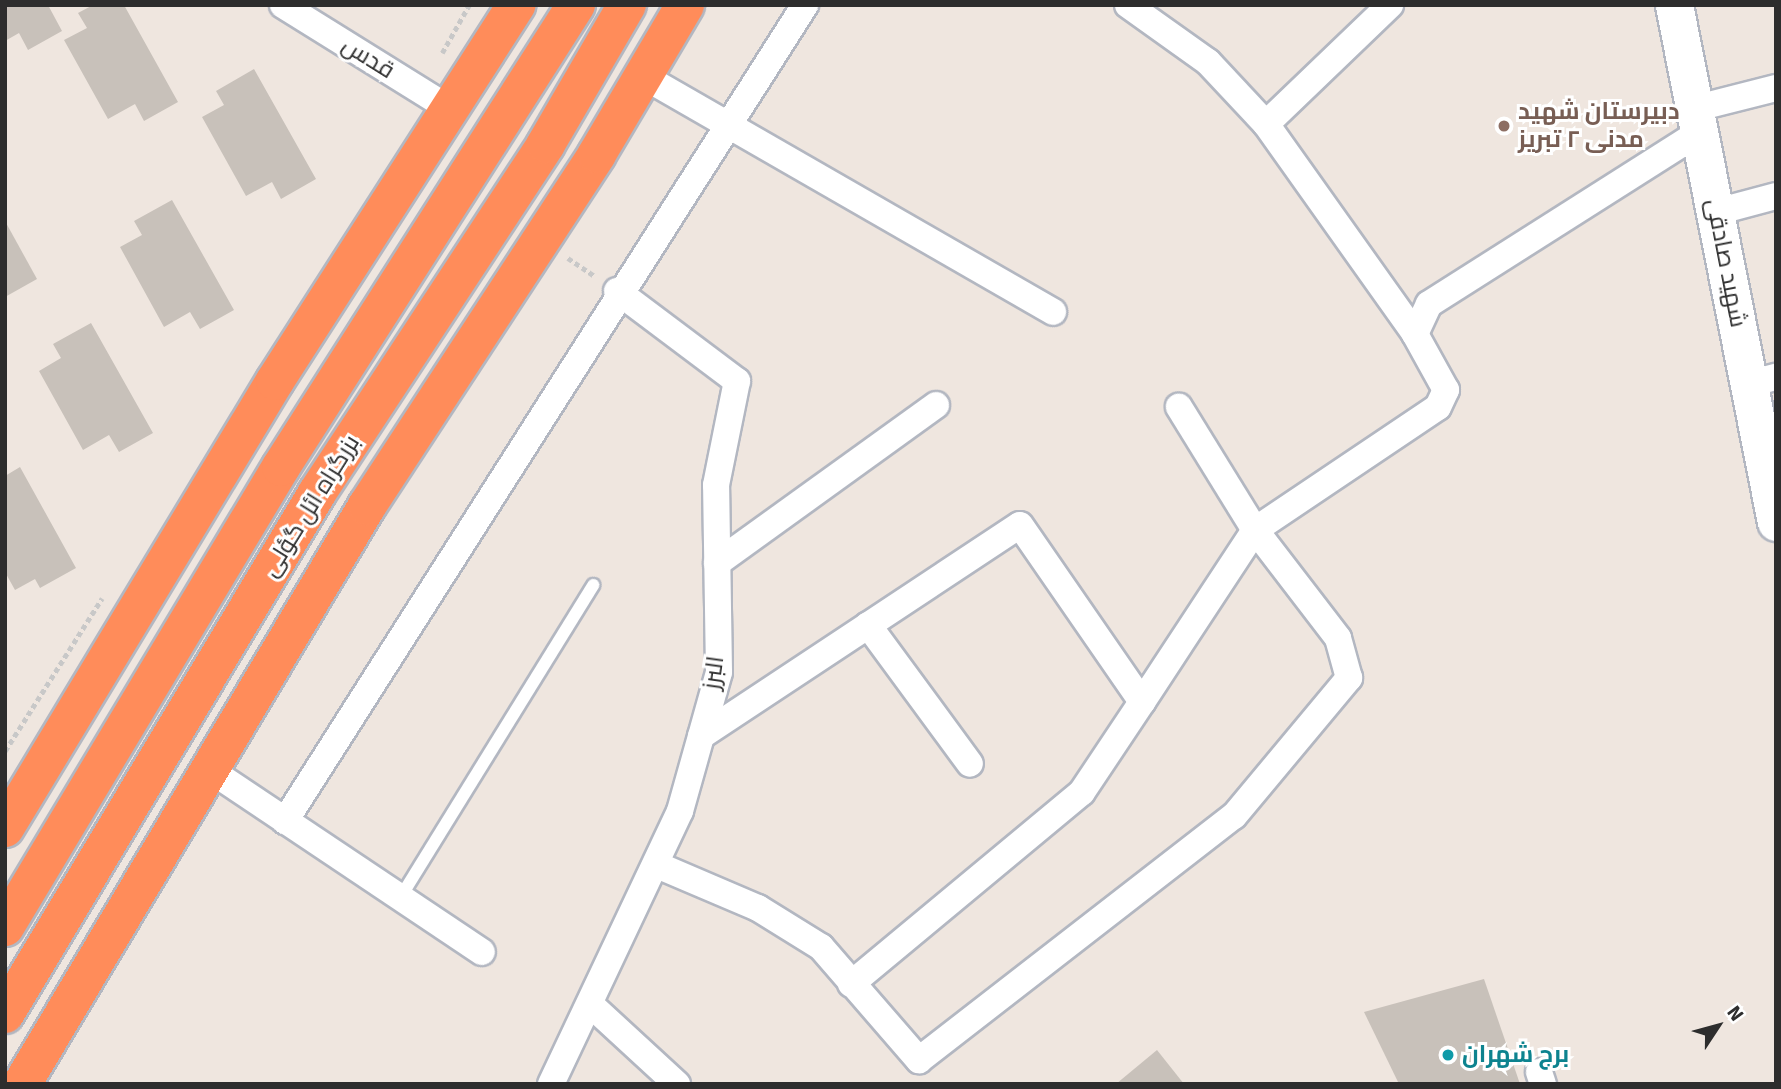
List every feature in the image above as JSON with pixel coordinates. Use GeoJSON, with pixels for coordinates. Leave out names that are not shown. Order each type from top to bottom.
{"type":"FeatureCollection","features":[{"type":"Feature","properties":{"kind":"highway"},"geometry":{"type":"LineString","coordinates":[[5,828],[275,381],[452,110],[516,5]]}},
{"type":"Feature","properties":{"kind":"highway","name":"بزرگراه ائل گؤلی"},"geometry":{"type":"LineString","coordinates":[[5,927],[281,467],[576,5]]}},
{"type":"Feature","properties":{"kind":"highway","name":"بزرگراه ائل گؤلی"},"geometry":{"type":"LineString","coordinates":[[5,1014],[317,493],[545,144],[627,5]]}},
{"type":"Feature","properties":{"kind":"highway"},"geometry":{"type":"LineString","coordinates":[[22,1084],[367,506],[541,240],[685,5]]}},
{"type":"Feature","properties":{"kind":"main road","name":"شهید صادقی"},"geometry":{"type":"LineString","coordinates":[[1674,5],[1716,212],[1762,381],[1776,522]]}},
{"type":"Feature","properties":{"kind":"street","name":"قدس"},"geometry":{"type":"LineString","coordinates":[[283,5],[452,110]]}},
{"type":"Feature","properties":{"kind":"street"},"geometry":{"type":"LineString","coordinates":[[285,821],[617,291],[729,125],[804,5]]}},
{"type":"Feature","properties":{"kind":"street"},"geometry":{"type":"LineString","coordinates":[[851,984],[1082,792],[1255,530],[1438,407],[1446,390],[1415,334],[1266,124],[1209,62],[1128,5]]}},
{"type":"Feature","properties":{"kind":"street"},"geometry":{"type":"LineString","coordinates":[[1266,124],[1390,5]]}},
{"type":"Feature","properties":{"kind":"street"},"geometry":{"type":"LineString","coordinates":[[643,76],[1053,312]]}},
{"type":"Feature","properties":{"kind":"street"},"geometry":{"type":"LineString","coordinates":[[1415,334],[1429,304],[1451,285],[1697,120],[1776,88]]}},
{"type":"Feature","properties":{"kind":"street"},"geometry":{"type":"LineString","coordinates":[[1716,212],[1776,196]]}},
{"type":"Feature","properties":{"kind":"street","name":"البرز"},"geometry":{"type":"LineString","coordinates":[[551,1084],[657,865],[701,736],[719,672],[716,485],[737,381],[617,291]]}},
{"type":"Feature","properties":{"kind":"street"},"geometry":{"type":"LineString","coordinates":[[717,563],[936,405]]}},
{"type":"Feature","properties":{"kind":"street"},"geometry":{"type":"LineString","coordinates":[[657,865],[758,908],[821,947],[915,1057],[924,1058],[1234,816],[1349,678],[1338,638],[1255,530],[1178,407]]}},
{"type":"Feature","properties":{"kind":"street"},"geometry":{"type":"LineString","coordinates":[[701,736],[1020,525],[1142,702]]}},
{"type":"Feature","properties":{"kind":"street"},"geometry":{"type":"LineString","coordinates":[[868,625],[971,764]]}},
{"type":"Feature","properties":{"kind":"street"},"geometry":{"type":"LineString","coordinates":[[210,770],[482,952]]}},
{"type":"Feature","properties":{"kind":"street"},"geometry":{"type":"LineString","coordinates":[[591,1005],[677,1084]]}},
{"type":"Feature","properties":{"kind":"lane"},"geometry":{"type":"LineString","coordinates":[[400,898],[593,585]]}},
{"type":"Feature","properties":{"kind":"path"},"geometry":{"type":"LineString","coordinates":[[541,240],[617,291]]}},
{"type":"Feature","properties":{"kind":"building"},"geometry":{"type":"Polygon","coordinates":[[[5,5],[48,5],[62,31],[28,50],[19,33],[5,41],[5,5]]]}},
{"type":"Feature","properties":{"kind":"building"},"geometry":{"type":"Polygon","coordinates":[[[93,5],[124,5],[178,102],[144,121],[135,104],[108,119],[64,40],[87,28],[78,13],[93,5]]]}},
{"type":"Feature","properties":{"kind":"building"},"geometry":{"type":"Polygon","coordinates":[[[254,69],[316,179],[281,199],[272,182],[246,196],[202,117],[224,105],[216,91],[254,69]]]}},
{"type":"Feature","properties":{"kind":"building"},"geometry":{"type":"Polygon","coordinates":[[[172,200],[234,310],[200,329],[190,312],[164,327],[120,247],[142,235],[134,221],[172,200]]]}},
{"type":"Feature","properties":{"kind":"building"},"geometry":{"type":"Polygon","coordinates":[[[5,221],[37,279],[5,297],[5,221]]]}},
{"type":"Feature","properties":{"kind":"building"},"geometry":{"type":"Polygon","coordinates":[[[91,323],[153,433],[119,452],[109,435],[83,450],[39,371],[61,358],[53,344],[91,323]]]}},
{"type":"Feature","properties":{"kind":"building"},"geometry":{"type":"Polygon","coordinates":[[[20,467],[76,568],[40,588],[35,579],[15,590],[5,572],[5,476],[20,467]]]}},
{"type":"Feature","properties":{"kind":"building","name":"برج شهران"},"geometry":{"type":"Polygon","coordinates":[[[1484,979],[1520,1084],[1399,1084],[1364,1012],[1484,979]]]}},
{"type":"Feature","properties":{"kind":"building"},"geometry":{"type":"Polygon","coordinates":[[[1157,1050],[1184,1084],[1116,1084],[1157,1050]]]}},
{"type":"Feature","properties":{"kind":"place","name":"دبیرستان شهید مدنی ۲ تبریز"},"geometry":{"type":"Point","coordinates":[1504,126]}},
{"type":"Feature","properties":{"kind":"place","name":"برج شهران"},"geometry":{"type":"Point","coordinates":[1448,1055]}}]}
